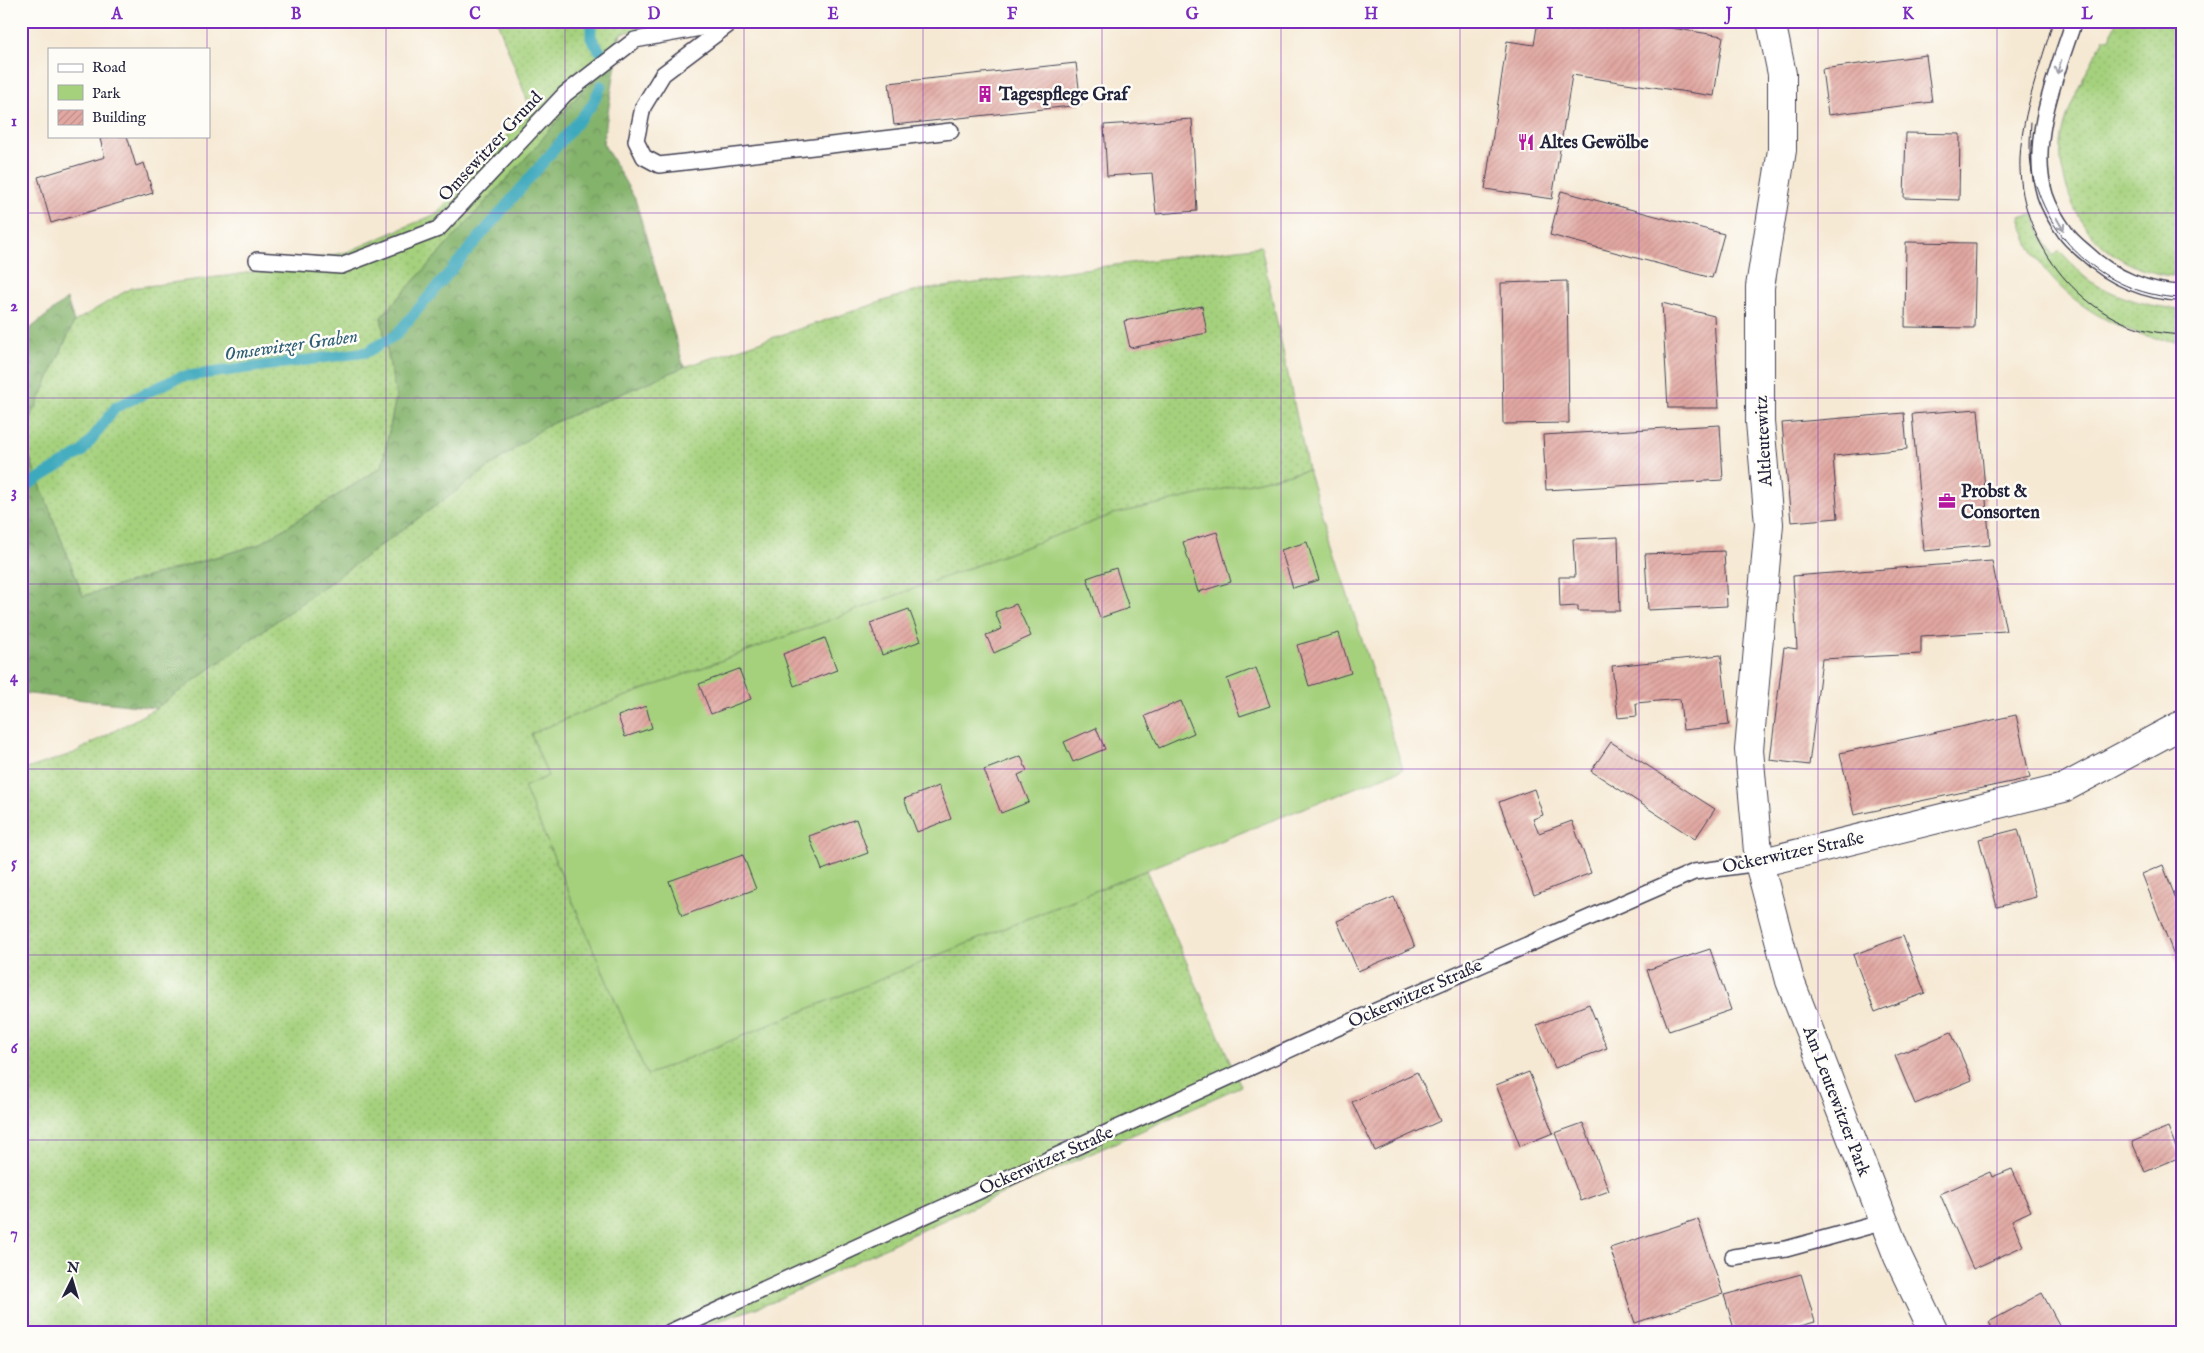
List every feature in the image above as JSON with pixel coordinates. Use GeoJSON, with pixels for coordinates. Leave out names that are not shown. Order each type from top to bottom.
{"type":"FeatureCollection","features":[{"type":"Feature","properties":{"kind":"street","name":"Altleutewitz"},"geometry":{"type":"LineString","coordinates":[[1759,863],[1749,750],[1769,524],[1760,422],[1760,287],[1782,150],[1782,74],[1771,21]]}},
{"type":"Feature","properties":{"kind":"street","name":"Ockerwitzer Straße"},"geometry":{"type":"LineString","coordinates":[[1759,863],[2064,788],[2183,724]]}},
{"type":"Feature","properties":{"kind":"street","name":"Am Leutewitzer Park"},"geometry":{"type":"LineString","coordinates":[[1759,863],[1790,981],[1898,1257],[1934,1332]]}},
{"type":"Feature","properties":{"kind":"lane"},"geometry":{"type":"LineString","coordinates":[[2074,21],[2052,89],[2042,136],[2040,161],[2045,195],[2066,234],[2096,263],[2120,277],[2143,286],[2183,293]]}},
{"type":"Feature","properties":{"kind":"lane"},"geometry":{"type":"LineString","coordinates":[[735,22],[663,74],[644,106],[636,141],[644,157],[659,165],[951,131]]}},
{"type":"Feature","properties":{"kind":"lane","name":"Omsewitzer Grund"},"geometry":{"type":"LineString","coordinates":[[257,260],[341,266],[438,229],[565,94],[635,40],[735,22]]}},
{"type":"Feature","properties":{"kind":"lane","name":"Ockerwitzer Straße"},"geometry":{"type":"LineString","coordinates":[[670,1332],[1339,1027],[1694,872],[1759,863]]}},
{"type":"Feature","properties":{"kind":"lane"},"geometry":{"type":"LineString","coordinates":[[1733,1257],[1786,1249],[1884,1222]]}},
{"type":"Feature","properties":{"kind":"green space"},"geometry":{"type":"Polygon","coordinates":[[[497,21],[689,21],[621,33],[590,81],[533,150],[381,317],[396,397],[382,467],[260,544],[83,596],[22,438],[74,322],[131,288],[241,274],[347,252],[436,214],[531,110],[497,21]]]}},
{"type":"Feature","properties":{"kind":"green space"},"geometry":{"type":"Polygon","coordinates":[[[2116,21],[2183,21],[2183,277],[2143,269],[2109,251],[2083,223],[2073,205],[2064,179],[2061,148],[2069,110],[2104,38],[2110,39],[2116,21]]]}},
{"type":"Feature","properties":{"kind":"green space"},"geometry":{"type":"Polygon","coordinates":[[[621,33],[603,143],[635,199],[684,367],[546,426],[156,708],[21,693],[21,336],[67,299],[74,322],[22,438],[83,596],[260,544],[382,467],[396,397],[381,317],[533,150],[590,81],[621,33]]]}},
{"type":"Feature","properties":{"kind":"green space"},"geometry":{"type":"Polygon","coordinates":[[[2034,215],[2040,233],[2053,256],[2060,251],[2093,283],[2136,301],[2160,307],[2183,309],[2183,342],[2161,339],[2116,325],[2094,313],[2075,299],[2042,266],[2030,246],[2020,217],[2034,215]]]}},
{"type":"Feature","properties":{"kind":"green space"},"geometry":{"type":"Polygon","coordinates":[[[1261,246],[1308,470],[1114,514],[573,716],[531,734],[548,776],[524,787],[647,1075],[1146,870],[1241,1086],[913,1234],[773,1302],[686,1332],[21,1332],[21,771],[74,753],[156,708],[546,426],[684,367],[914,291],[1261,246]]]}},
{"type":"Feature","properties":{"kind":"green space"},"geometry":{"type":"Polygon","coordinates":[[[1308,470],[1403,769],[1146,870],[647,1075],[524,787],[548,776],[531,734],[573,716],[1114,514],[1308,470]]]}},
{"type":"Feature","properties":{"kind":"building","name":"Altes Gewölbe"},"geometry":{"type":"Polygon","coordinates":[[[1538,21],[1625,21],[1723,36],[1714,96],[1572,75],[1552,199],[1485,189],[1507,41],[1534,45],[1538,21]]]}},
{"type":"Feature","properties":{"kind":"building"},"geometry":{"type":"Polygon","coordinates":[[[1926,55],[1932,102],[1828,115],[1822,69],[1926,55]]]}},
{"type":"Feature","properties":{"kind":"building","name":"Tagespflege Graf"},"geometry":{"type":"Polygon","coordinates":[[[1076,63],[1081,105],[894,125],[889,83],[1076,63]]]}},
{"type":"Feature","properties":{"kind":"building"},"geometry":{"type":"Polygon","coordinates":[[[1192,119],[1197,211],[1156,214],[1152,173],[1107,176],[1104,125],[1192,119]]]}},
{"type":"Feature","properties":{"kind":"building"},"geometry":{"type":"Polygon","coordinates":[[[1906,133],[1960,134],[1959,200],[1904,198],[1906,133]]]}},
{"type":"Feature","properties":{"kind":"building"},"geometry":{"type":"Polygon","coordinates":[[[128,138],[136,166],[144,163],[153,193],[51,223],[38,177],[105,157],[100,139],[128,138]]]}},
{"type":"Feature","properties":{"kind":"building"},"geometry":{"type":"Polygon","coordinates":[[[1561,191],[1724,234],[1712,278],[1550,235],[1561,191]]]}},
{"type":"Feature","properties":{"kind":"building"},"geometry":{"type":"Polygon","coordinates":[[[1906,242],[1976,243],[1974,328],[1905,327],[1906,242]]]}},
{"type":"Feature","properties":{"kind":"building"},"geometry":{"type":"Polygon","coordinates":[[[1567,281],[1569,423],[1503,424],[1501,283],[1567,281]]]}},
{"type":"Feature","properties":{"kind":"building"},"geometry":{"type":"Polygon","coordinates":[[[1662,303],[1714,316],[1719,408],[1668,408],[1662,303]]]}},
{"type":"Feature","properties":{"kind":"building"},"geometry":{"type":"Polygon","coordinates":[[[1202,306],[1207,333],[1130,348],[1124,321],[1202,306]]]}},
{"type":"Feature","properties":{"kind":"building"},"geometry":{"type":"Polygon","coordinates":[[[1978,409],[1990,545],[1924,551],[1912,414],[1978,409]]]}},
{"type":"Feature","properties":{"kind":"building"},"geometry":{"type":"Polygon","coordinates":[[[1904,413],[1907,449],[1833,456],[1838,518],[1791,522],[1782,423],[1904,413]]]}},
{"type":"Feature","properties":{"kind":"building"},"geometry":{"type":"Polygon","coordinates":[[[1720,425],[1723,480],[1546,490],[1543,435],[1720,425]]]}},
{"type":"Feature","properties":{"kind":"building"},"geometry":{"type":"Polygon","coordinates":[[[1217,532],[1231,582],[1198,592],[1183,542],[1217,532]]]}},
{"type":"Feature","properties":{"kind":"building"},"geometry":{"type":"Polygon","coordinates":[[[1618,537],[1620,611],[1578,611],[1578,606],[1560,607],[1559,577],[1575,577],[1573,539],[1618,537]]]}},
{"type":"Feature","properties":{"kind":"building"},"geometry":{"type":"Polygon","coordinates":[[[1307,542],[1319,580],[1293,588],[1281,550],[1307,542]]]}},
{"type":"Feature","properties":{"kind":"building"},"geometry":{"type":"Polygon","coordinates":[[[1724,551],[1727,606],[1648,610],[1645,554],[1724,551]]]}},
{"type":"Feature","properties":{"kind":"building"},"geometry":{"type":"Polygon","coordinates":[[[1992,561],[2006,631],[1921,636],[1921,654],[1822,659],[1809,765],[1770,760],[1784,647],[1797,649],[1793,576],[1992,561]]]}},
{"type":"Feature","properties":{"kind":"building"},"geometry":{"type":"Polygon","coordinates":[[[1116,568],[1129,608],[1100,618],[1087,578],[1116,568]]]}},
{"type":"Feature","properties":{"kind":"building"},"geometry":{"type":"Polygon","coordinates":[[[1016,604],[1031,636],[994,653],[986,635],[1002,629],[995,612],[1016,604]]]}},
{"type":"Feature","properties":{"kind":"building"},"geometry":{"type":"Polygon","coordinates":[[[909,609],[921,641],[882,655],[870,623],[909,609]]]}},
{"type":"Feature","properties":{"kind":"building"},"geometry":{"type":"Polygon","coordinates":[[[1339,633],[1351,673],[1309,686],[1297,645],[1339,633]]]}},
{"type":"Feature","properties":{"kind":"building"},"geometry":{"type":"Polygon","coordinates":[[[825,638],[837,670],[794,686],[783,654],[825,638]]]}},
{"type":"Feature","properties":{"kind":"building"},"geometry":{"type":"Polygon","coordinates":[[[1721,655],[1729,725],[1683,730],[1680,699],[1636,703],[1637,716],[1618,718],[1612,666],[1721,655]]]}},
{"type":"Feature","properties":{"kind":"building"},"geometry":{"type":"Polygon","coordinates":[[[1256,668],[1270,706],[1240,716],[1227,679],[1256,668]]]}},
{"type":"Feature","properties":{"kind":"building"},"geometry":{"type":"Polygon","coordinates":[[[739,669],[751,699],[711,714],[699,684],[739,669]]]}},
{"type":"Feature","properties":{"kind":"building"},"geometry":{"type":"Polygon","coordinates":[[[1181,701],[1194,733],[1159,748],[1145,716],[1181,701]]]}},
{"type":"Feature","properties":{"kind":"building"},"geometry":{"type":"Polygon","coordinates":[[[646,706],[652,728],[625,737],[618,716],[646,706]]]}},
{"type":"Feature","properties":{"kind":"building"},"geometry":{"type":"Polygon","coordinates":[[[2016,715],[2030,778],[1854,815],[1840,753],[2016,715]]]}},
{"type":"Feature","properties":{"kind":"building"},"geometry":{"type":"Polygon","coordinates":[[[1096,728],[1105,749],[1073,762],[1064,742],[1096,728]]]}},
{"type":"Feature","properties":{"kind":"building"},"geometry":{"type":"Polygon","coordinates":[[[1611,742],[1715,809],[1695,839],[1591,771],[1611,742]]]}},
{"type":"Feature","properties":{"kind":"building"},"geometry":{"type":"Polygon","coordinates":[[[1021,756],[1027,771],[1018,775],[1029,802],[1001,813],[984,770],[1021,756]]]}},
{"type":"Feature","properties":{"kind":"building"},"geometry":{"type":"Polygon","coordinates":[[[939,786],[951,819],[917,832],[904,799],[939,786]]]}},
{"type":"Feature","properties":{"kind":"building"},"geometry":{"type":"Polygon","coordinates":[[[1534,789],[1543,815],[1533,819],[1539,833],[1572,821],[1591,873],[1534,895],[1499,802],[1534,789]]]}},
{"type":"Feature","properties":{"kind":"building"},"geometry":{"type":"Polygon","coordinates":[[[856,819],[868,853],[822,870],[809,836],[856,819]]]}},
{"type":"Feature","properties":{"kind":"building"},"geometry":{"type":"Polygon","coordinates":[[[2018,829],[2036,897],[1997,907],[1979,839],[2018,829]]]}},
{"type":"Feature","properties":{"kind":"building"},"geometry":{"type":"Polygon","coordinates":[[[743,855],[756,889],[682,916],[669,881],[743,855]]]}},
{"type":"Feature","properties":{"kind":"building"},"geometry":{"type":"Polygon","coordinates":[[[2163,865],[2180,910],[2183,909],[2183,963],[2178,965],[2142,874],[2163,865]]]}},
{"type":"Feature","properties":{"kind":"building"},"geometry":{"type":"Polygon","coordinates":[[[1394,897],[1415,947],[1358,971],[1337,921],[1394,897]]]}},
{"type":"Feature","properties":{"kind":"building"},"geometry":{"type":"Polygon","coordinates":[[[1903,936],[1925,993],[1875,1012],[1853,955],[1903,936]]]}},
{"type":"Feature","properties":{"kind":"building"},"geometry":{"type":"Polygon","coordinates":[[[1710,949],[1731,1010],[1669,1031],[1647,970],[1710,949]]]}},
{"type":"Feature","properties":{"kind":"building"},"geometry":{"type":"Polygon","coordinates":[[[1589,1004],[1607,1048],[1555,1068],[1537,1025],[1589,1004]]]}},
{"type":"Feature","properties":{"kind":"building"},"geometry":{"type":"Polygon","coordinates":[[[1951,1032],[1972,1080],[1915,1104],[1895,1056],[1951,1032]]]}},
{"type":"Feature","properties":{"kind":"building"},"geometry":{"type":"Polygon","coordinates":[[[1417,1072],[1440,1121],[1375,1151],[1352,1102],[1417,1072]]]}},
{"type":"Feature","properties":{"kind":"building"},"geometry":{"type":"Polygon","coordinates":[[[1529,1072],[1553,1133],[1520,1146],[1496,1085],[1529,1072]]]}},
{"type":"Feature","properties":{"kind":"building"},"geometry":{"type":"Polygon","coordinates":[[[1583,1123],[1609,1191],[1581,1201],[1555,1133],[1583,1123]]]}},
{"type":"Feature","properties":{"kind":"building"},"geometry":{"type":"Polygon","coordinates":[[[2168,1127],[2180,1157],[2145,1172],[2132,1142],[2168,1127]]]}},
{"type":"Feature","properties":{"kind":"building"},"geometry":{"type":"Polygon","coordinates":[[[2012,1169],[2031,1211],[2012,1220],[2023,1246],[1973,1269],[1940,1194],[1990,1172],[1992,1177],[2012,1169]]]}},
{"type":"Feature","properties":{"kind":"building"},"geometry":{"type":"Polygon","coordinates":[[[1698,1219],[1723,1294],[1635,1323],[1610,1248],[1698,1219]]]}},
{"type":"Feature","properties":{"kind":"building"},"geometry":{"type":"Polygon","coordinates":[[[1801,1274],[1815,1322],[1779,1332],[1735,1332],[1724,1295],[1801,1274]]]}},
{"type":"Feature","properties":{"kind":"building"},"geometry":{"type":"Polygon","coordinates":[[[2042,1293],[2063,1332],[1994,1332],[1989,1322],[2042,1293]]]}},
{"type":"Feature","properties":{"kind":"waterway","name":"Omsewitzer Graben"},"geometry":{"type":"LineString","coordinates":[[591,21],[591,38],[600,51]]}},
{"type":"Feature","properties":{"kind":"waterway","name":"Omsewitzer Graben"},"geometry":{"type":"LineString","coordinates":[[21,485],[31,483],[82,452],[116,407],[180,377],[367,352],[396,335],[592,105],[601,86]]}},
{"type":"Feature","properties":{"kind":"tram line"},"geometry":{"type":"LineString","coordinates":[[2053,21],[2028,106],[2021,141],[2022,187],[2029,216],[2041,244],[2057,269],[2077,292],[2101,310],[2127,324],[2166,334],[2183,335]]}},
{"type":"Feature","properties":{"kind":"tram line"},"geometry":{"type":"LineString","coordinates":[[2031,122],[2030,154],[2033,178],[2049,216],[2077,253],[2095,268],[2137,290],[2159,296],[2183,298]]}},
{"type":"Feature","properties":{"kind":"place","name":"Tagespflege Graf"},"geometry":{"type":"Point","coordinates":[985,94]}},
{"type":"Feature","properties":{"kind":"place","name":"Altes Gewölbe"},"geometry":{"type":"Point","coordinates":[1526,142]}},
{"type":"Feature","properties":{"kind":"place","name":"Probst & Consorten"},"geometry":{"type":"Point","coordinates":[1947,501]}}]}
